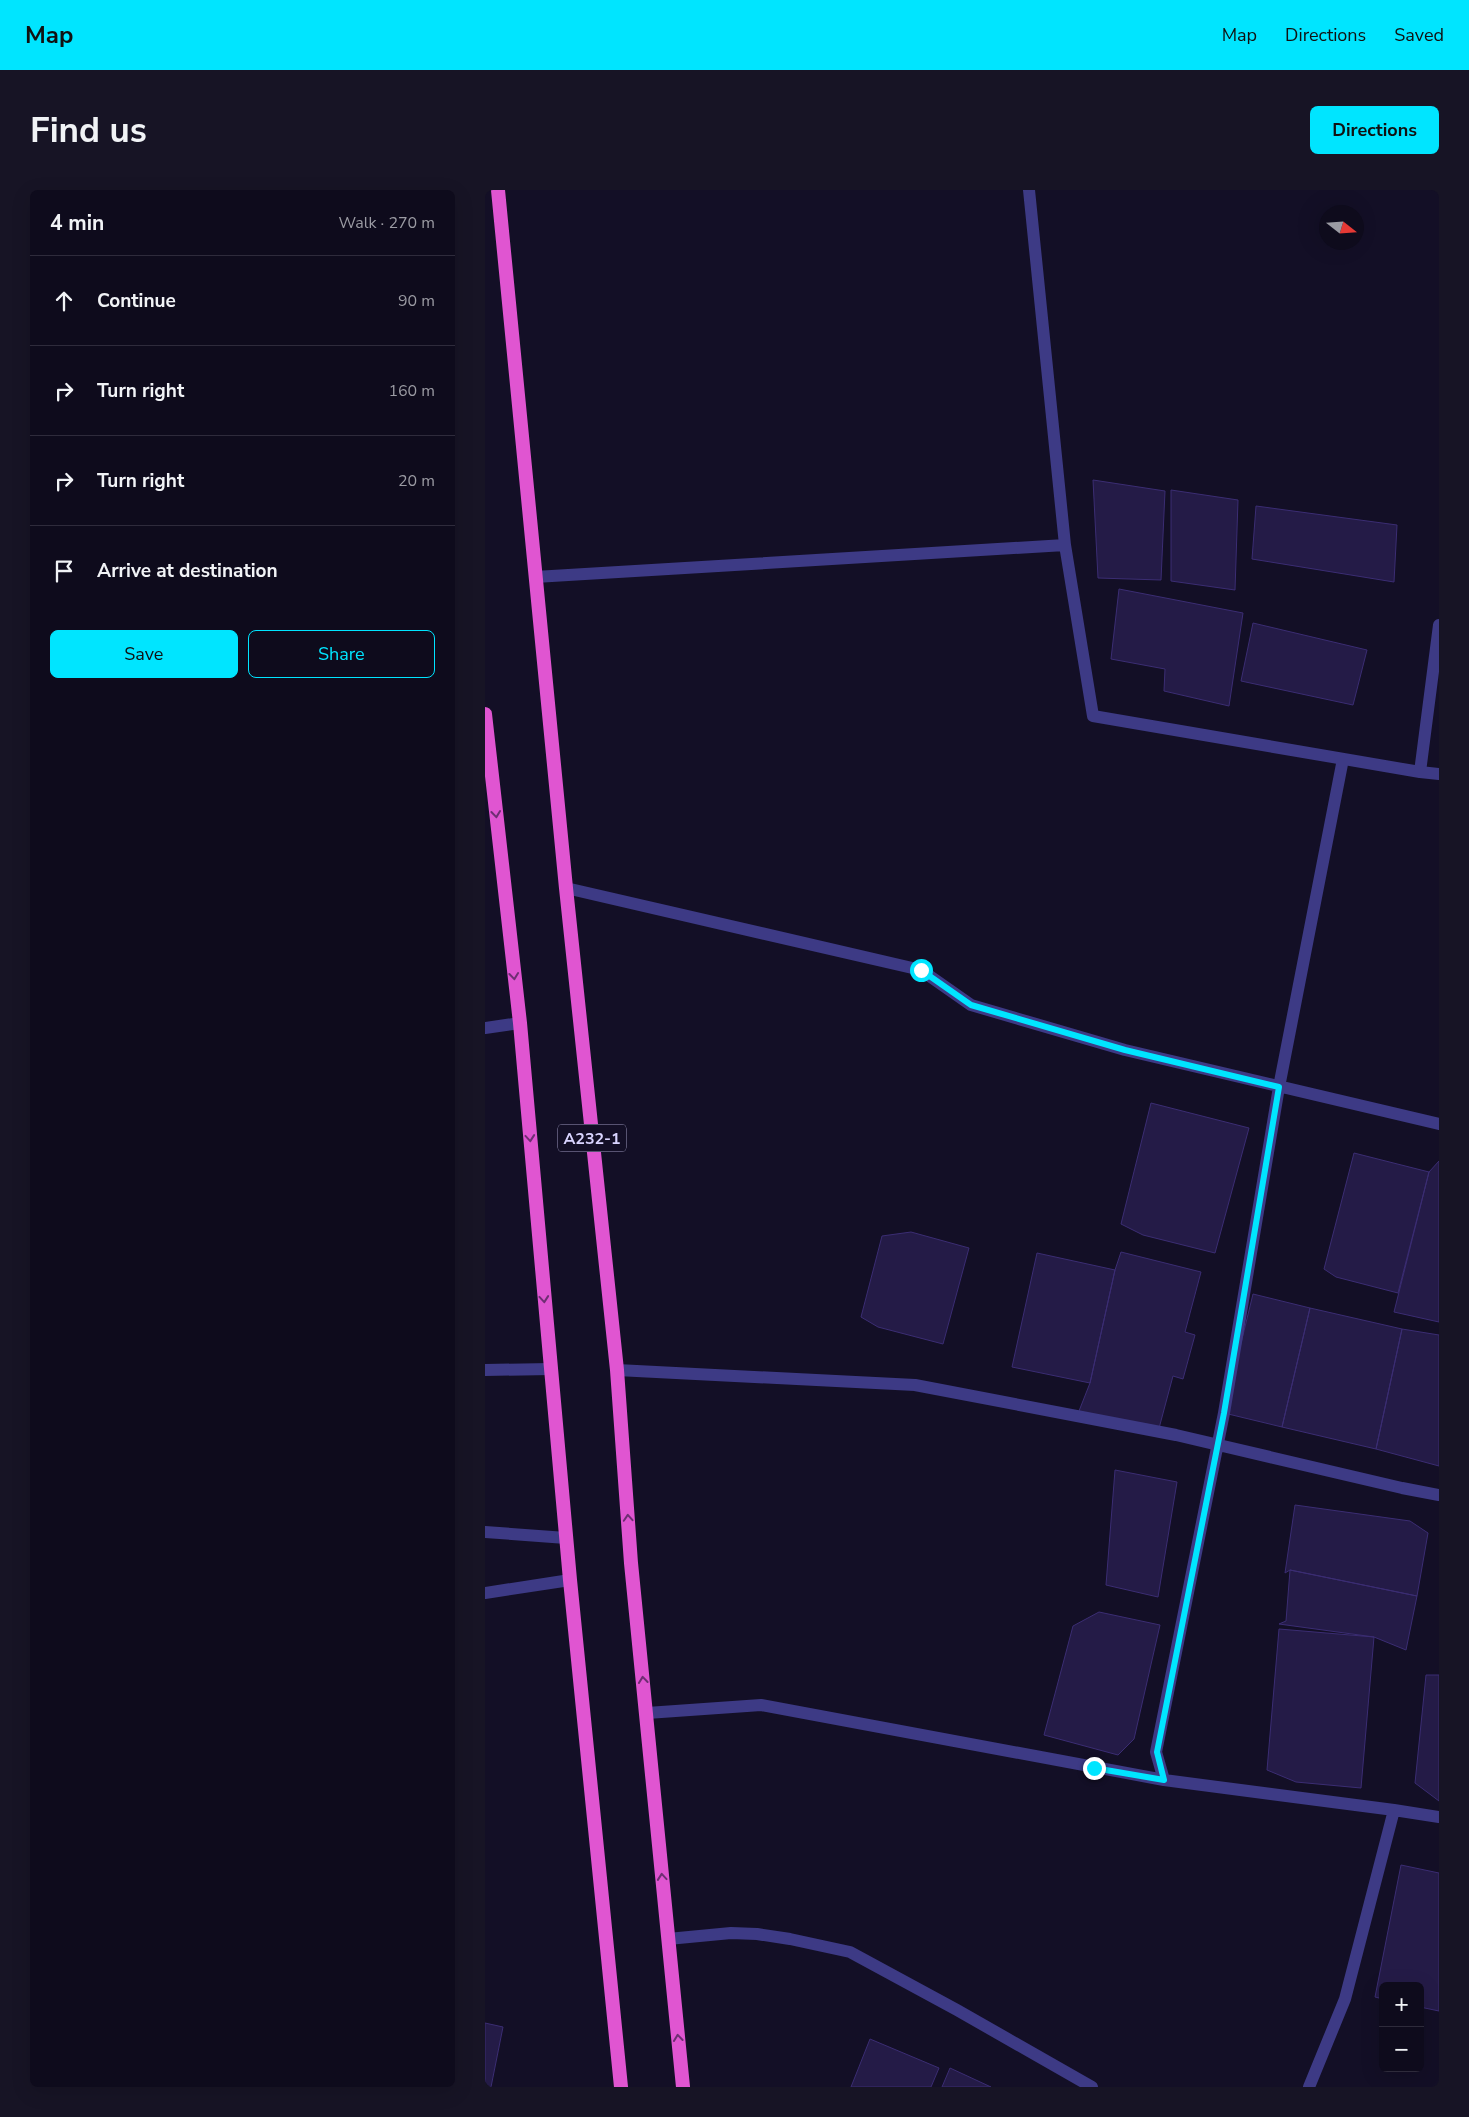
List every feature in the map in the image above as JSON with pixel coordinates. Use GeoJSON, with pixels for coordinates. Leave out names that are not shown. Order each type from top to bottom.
{"type":"FeatureCollection","features":[{"type":"Feature","properties":{"kind":"highway","name":"A232-1"},"geometry":{"type":"LineString","coordinates":[[498,190],[566,888],[617,1370],[631,1563],[683,2087]]}},
{"type":"Feature","properties":{"kind":"highway"},"geometry":{"type":"LineString","coordinates":[[485,714],[520,1023],[566,1538],[621,2087]]}},
{"type":"Feature","properties":{"kind":"street"},"geometry":{"type":"LineString","coordinates":[[1029,190],[1065,545],[1093,716],[1439,774]]}},
{"type":"Feature","properties":{"kind":"street"},"geometry":{"type":"LineString","coordinates":[[535,577],[1065,545]]}},
{"type":"Feature","properties":{"kind":"street"},"geometry":{"type":"LineString","coordinates":[[1420,772],[1439,625]]}},
{"type":"Feature","properties":{"kind":"street"},"geometry":{"type":"LineString","coordinates":[[1164,1780],[1157,1752],[1224,1413],[1279,1087],[1343,759]]}},
{"type":"Feature","properties":{"kind":"street"},"geometry":{"type":"LineString","coordinates":[[566,888],[921,970],[971,1005],[1125,1050],[1439,1124]]}},
{"type":"Feature","properties":{"kind":"street"},"geometry":{"type":"LineString","coordinates":[[485,1028],[520,1023]]}},
{"type":"Feature","properties":{"kind":"street"},"geometry":{"type":"LineString","coordinates":[[485,1370],[551,1370]]}},
{"type":"Feature","properties":{"kind":"street"},"geometry":{"type":"LineString","coordinates":[[617,1370],[915,1385],[1217,1445],[1439,1495]]}},
{"type":"Feature","properties":{"kind":"street"},"geometry":{"type":"LineString","coordinates":[[485,1532],[566,1538]]}},
{"type":"Feature","properties":{"kind":"street"},"geometry":{"type":"LineString","coordinates":[[485,1593],[570,1580]]}},
{"type":"Feature","properties":{"kind":"street"},"geometry":{"type":"LineString","coordinates":[[647,1713],[761,1705],[1164,1780],[1439,1817]]}},
{"type":"Feature","properties":{"kind":"street"},"geometry":{"type":"LineString","coordinates":[[1309,2087],[1345,1999],[1394,1810]]}},
{"type":"Feature","properties":{"kind":"street"},"geometry":{"type":"LineString","coordinates":[[668,1939],[757,1934],[850,1952],[957,2010],[1091,2087]]}},
{"type":"Feature","properties":{"kind":"building"},"geometry":{"type":"Polygon","coordinates":[[[1093,480],[1165,491],[1161,580],[1098,578],[1093,480]]]}},
{"type":"Feature","properties":{"kind":"building"},"geometry":{"type":"Polygon","coordinates":[[[1171,490],[1238,500],[1235,590],[1171,581],[1171,490]]]}},
{"type":"Feature","properties":{"kind":"building"},"geometry":{"type":"Polygon","coordinates":[[[1256,506],[1397,525],[1394,582],[1252,559],[1256,506]]]}},
{"type":"Feature","properties":{"kind":"building"},"geometry":{"type":"Polygon","coordinates":[[[1119,589],[1243,613],[1229,706],[1164,691],[1165,669],[1111,659],[1119,589]]]}},
{"type":"Feature","properties":{"kind":"building"},"geometry":{"type":"Polygon","coordinates":[[[1253,623],[1367,650],[1353,705],[1241,681],[1253,623]]]}},
{"type":"Feature","properties":{"kind":"building"},"geometry":{"type":"Polygon","coordinates":[[[1151,1103],[1249,1128],[1215,1253],[1143,1235],[1121,1224],[1151,1103]]]}},
{"type":"Feature","properties":{"kind":"building"},"geometry":{"type":"Polygon","coordinates":[[[1354,1153],[1429,1172],[1398,1293],[1336,1277],[1324,1269],[1354,1153]]]}},
{"type":"Feature","properties":{"kind":"building"},"geometry":{"type":"Polygon","coordinates":[[[1439,1161],[1439,1322],[1394,1312],[1429,1172],[1439,1161]]]}},
{"type":"Feature","properties":{"kind":"building"},"geometry":{"type":"Polygon","coordinates":[[[911,1232],[969,1248],[943,1344],[878,1327],[861,1317],[882,1236],[911,1232]]]}},
{"type":"Feature","properties":{"kind":"building"},"geometry":{"type":"Polygon","coordinates":[[[1121,1252],[1201,1272],[1185,1332],[1195,1335],[1183,1379],[1173,1376],[1158,1432],[1079,1411],[1090,1383],[1115,1270],[1121,1252]]]}},
{"type":"Feature","properties":{"kind":"building"},"geometry":{"type":"Polygon","coordinates":[[[1037,1253],[1115,1270],[1090,1383],[1012,1367],[1037,1253]]]}},
{"type":"Feature","properties":{"kind":"building"},"geometry":{"type":"Polygon","coordinates":[[[1253,1294],[1310,1308],[1282,1427],[1224,1413],[1253,1294]]]}},
{"type":"Feature","properties":{"kind":"building"},"geometry":{"type":"Polygon","coordinates":[[[1310,1308],[1402,1329],[1376,1449],[1282,1427],[1310,1308]]]}},
{"type":"Feature","properties":{"kind":"building"},"geometry":{"type":"Polygon","coordinates":[[[1402,1329],[1439,1335],[1439,1466],[1376,1449],[1402,1329]]]}},
{"type":"Feature","properties":{"kind":"building"},"geometry":{"type":"Polygon","coordinates":[[[1115,1470],[1177,1482],[1158,1597],[1106,1585],[1115,1470]]]}},
{"type":"Feature","properties":{"kind":"building"},"geometry":{"type":"Polygon","coordinates":[[[1295,1505],[1410,1521],[1428,1533],[1417,1596],[1290,1570],[1285,1573],[1295,1505]]]}},
{"type":"Feature","properties":{"kind":"building"},"geometry":{"type":"Polygon","coordinates":[[[1290,1570],[1417,1596],[1406,1650],[1374,1637],[1279,1624],[1286,1621],[1290,1570]]]}},
{"type":"Feature","properties":{"kind":"building"},"geometry":{"type":"Polygon","coordinates":[[[1099,1612],[1160,1625],[1134,1739],[1118,1755],[1044,1735],[1073,1626],[1099,1612]]]}},
{"type":"Feature","properties":{"kind":"building"},"geometry":{"type":"Polygon","coordinates":[[[1279,1629],[1374,1637],[1361,1788],[1296,1782],[1267,1770],[1279,1629]]]}},
{"type":"Feature","properties":{"kind":"building"},"geometry":{"type":"Polygon","coordinates":[[[1426,1675],[1439,1675],[1439,1801],[1415,1783],[1426,1675]]]}},
{"type":"Feature","properties":{"kind":"building"},"geometry":{"type":"Polygon","coordinates":[[[1401,1865],[1439,1873],[1439,2011],[1424,2008],[1424,1982],[1379,1982],[1379,1998],[1375,1997],[1401,1865]]]}},
{"type":"Feature","properties":{"kind":"building"},"geometry":{"type":"Polygon","coordinates":[[[485,2023],[503,2027],[491,2087],[485,2087],[485,2023]]]}},
{"type":"Feature","properties":{"kind":"building"},"geometry":{"type":"Polygon","coordinates":[[[870,2039],[939,2068],[931,2087],[851,2087],[870,2039]]]}},
{"type":"Feature","properties":{"kind":"building"},"geometry":{"type":"Polygon","coordinates":[[[950,2068],[991,2087],[942,2087],[950,2068]]]}},
{"type":"Feature","properties":{"kind":"route"},"geometry":{"type":"LineString","coordinates":[[921,970],[971,1005],[1125,1050],[1279,1087],[1224,1413],[1157,1752],[1164,1780],[1094,1768]]}}]}
